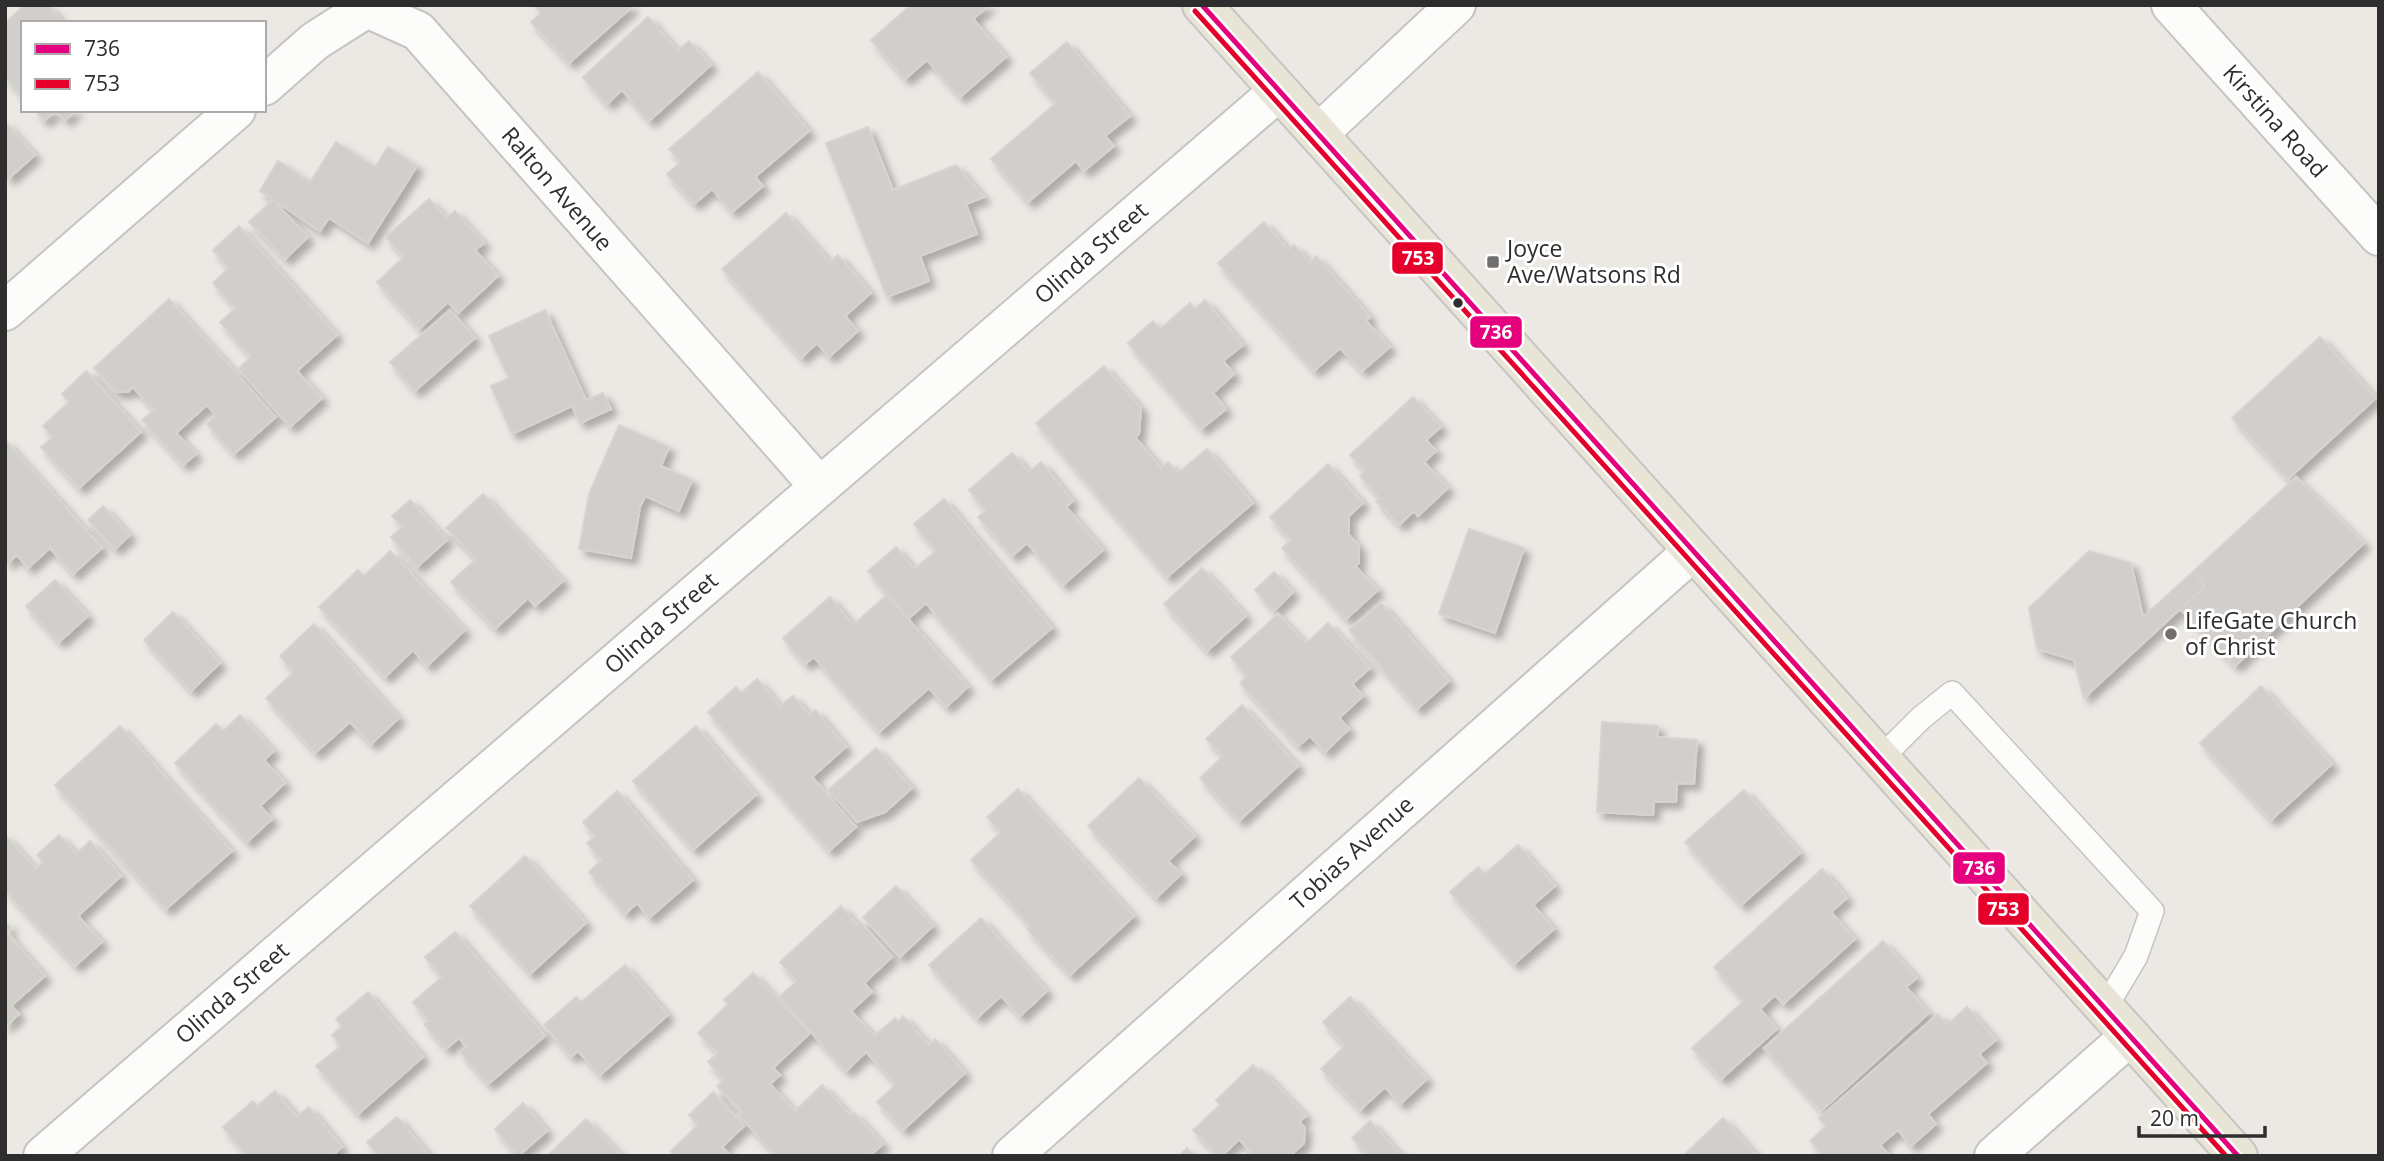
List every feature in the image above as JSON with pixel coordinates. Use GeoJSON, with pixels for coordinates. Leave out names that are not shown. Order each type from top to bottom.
{"type":"FeatureCollection","features":[{"type":"Feature","properties":{"kind":"main road"},"geometry":{"type":"LineString","coordinates":[[1202,5],[2238,1156]]}},
{"type":"Feature","properties":{"kind":"street"},"geometry":{"type":"LineString","coordinates":[[1319,133],[1456,5]]}},
{"type":"Feature","properties":{"kind":"street","name":"Kirstina Road"},"geometry":{"type":"LineString","coordinates":[[2171,5],[2379,236]]}},
{"type":"Feature","properties":{"kind":"street","name":"Ralton Avenue"},"geometry":{"type":"LineString","coordinates":[[266,84],[315,41],[367,8],[418,31],[819,486]]}},
{"type":"Feature","properties":{"kind":"street","name":"Olinda Street"},"geometry":{"type":"LineString","coordinates":[[43,1156],[1279,91]]}},
{"type":"Feature","properties":{"kind":"street"},"geometry":{"type":"LineString","coordinates":[[5,311],[234,112]]}},
{"type":"Feature","properties":{"kind":"street","name":"Tobias Avenue"},"geometry":{"type":"LineString","coordinates":[[1012,1156],[1693,551]]}},
{"type":"Feature","properties":{"kind":"street"},"geometry":{"type":"LineString","coordinates":[[1994,1156],[2130,1036]]}},
{"type":"Feature","properties":{"kind":"lane"},"geometry":{"type":"LineString","coordinates":[[1880,759],[1921,718],[1952,693],[2152,911],[2136,956],[2105,1007]]}},
{"type":"Feature","properties":{"kind":"building"},"geometry":{"type":"Polygon","coordinates":[[[25,5],[48,5],[62,21],[21,21],[21,94],[5,77],[5,23],[25,5]]]}},
{"type":"Feature","properties":{"kind":"building"},"geometry":{"type":"Polygon","coordinates":[[[534,5],[632,7],[569,63],[531,22],[541,13],[534,5]]]}},
{"type":"Feature","properties":{"kind":"building"},"geometry":{"type":"Polygon","coordinates":[[[911,5],[989,5],[973,19],[1006,57],[960,97],[927,60],[905,79],[871,40],[911,5]]]}},
{"type":"Feature","properties":{"kind":"building"},"geometry":{"type":"Polygon","coordinates":[[[648,17],[678,51],[689,41],[711,65],[649,121],[622,90],[607,104],[583,77],[648,17]]]}},
{"type":"Feature","properties":{"kind":"building"},"geometry":{"type":"Polygon","coordinates":[[[1067,42],[1130,116],[1105,136],[1114,146],[1084,171],[1076,161],[1028,202],[991,159],[1056,103],[1030,73],[1067,42]]]}},
{"type":"Feature","properties":{"kind":"building"},"geometry":{"type":"Polygon","coordinates":[[[758,72],[809,131],[755,177],[763,186],[732,212],[712,189],[694,204],[667,174],[681,162],[669,149],[758,72]]]}},
{"type":"Feature","properties":{"kind":"building"},"geometry":{"type":"Polygon","coordinates":[[[37,112],[54,112],[44,121],[37,112]]]}},
{"type":"Feature","properties":{"kind":"building"},"geometry":{"type":"Polygon","coordinates":[[[58,112],[74,112],[65,120],[58,112]]]}},
{"type":"Feature","properties":{"kind":"building"},"geometry":{"type":"Polygon","coordinates":[[[5,122],[35,155],[8,179],[5,175],[5,122]]]}},
{"type":"Feature","properties":{"kind":"building"},"geometry":{"type":"Polygon","coordinates":[[[868,127],[893,190],[956,165],[984,197],[966,204],[977,234],[920,256],[929,281],[887,297],[826,143],[868,127]]]}},
{"type":"Feature","properties":{"kind":"building"},"geometry":{"type":"Polygon","coordinates":[[[336,142],[375,167],[388,147],[417,166],[368,243],[329,218],[320,231],[260,191],[278,161],[310,182],[336,142]]]}},
{"type":"Feature","properties":{"kind":"building"},"geometry":{"type":"Polygon","coordinates":[[[429,199],[447,218],[455,211],[484,243],[475,250],[498,276],[458,313],[448,302],[419,329],[377,282],[404,257],[386,237],[429,199]]]}},
{"type":"Feature","properties":{"kind":"building"},"geometry":{"type":"Polygon","coordinates":[[[273,200],[308,237],[285,259],[249,222],[273,200]]]}},
{"type":"Feature","properties":{"kind":"building"},"geometry":{"type":"Polygon","coordinates":[[[786,213],[830,262],[838,255],[871,293],[845,316],[858,331],[829,357],[817,343],[801,358],[722,269],[786,213]]]}},
{"type":"Feature","properties":{"kind":"building"},"geometry":{"type":"Polygon","coordinates":[[[1264,222],[1288,250],[1294,245],[1310,263],[1316,256],[1370,317],[1366,321],[1390,347],[1362,371],[1340,348],[1314,371],[1218,263],[1264,222]]]}},
{"type":"Feature","properties":{"kind":"building"},"geometry":{"type":"Polygon","coordinates":[[[239,226],[337,335],[297,371],[322,398],[290,427],[238,369],[251,357],[220,322],[236,308],[213,283],[229,268],[213,250],[239,226]]]}},
{"type":"Feature","properties":{"kind":"building"},"geometry":{"type":"Polygon","coordinates":[[[169,299],[276,417],[234,454],[207,424],[216,415],[207,405],[176,433],[196,454],[183,465],[142,420],[154,410],[133,387],[128,392],[116,392],[94,368],[169,299]]]}},
{"type":"Feature","properties":{"kind":"building"},"geometry":{"type":"Polygon","coordinates":[[[1205,300],[1243,345],[1223,361],[1234,374],[1213,393],[1226,409],[1201,429],[1128,343],[1153,321],[1160,329],[1190,303],[1195,309],[1205,300]]]}},
{"type":"Feature","properties":{"kind":"building"},"geometry":{"type":"Polygon","coordinates":[[[450,310],[475,338],[415,391],[390,362],[450,310]]]}},
{"type":"Feature","properties":{"kind":"building"},"geometry":{"type":"Polygon","coordinates":[[[545,310],[586,400],[603,393],[611,409],[580,423],[572,406],[512,434],[491,386],[509,378],[489,336],[545,310]]]}},
{"type":"Feature","properties":{"kind":"building"},"geometry":{"type":"Polygon","coordinates":[[[2320,337],[2376,398],[2288,479],[2232,418],[2320,337]]]}},
{"type":"Feature","properties":{"kind":"building"},"geometry":{"type":"Polygon","coordinates":[[[1104,366],[1141,408],[1139,434],[1135,437],[1161,468],[1168,462],[1178,473],[1207,449],[1253,503],[1167,577],[1036,423],[1104,366]]]}},
{"type":"Feature","properties":{"kind":"building"},"geometry":{"type":"Polygon","coordinates":[[[86,371],[141,432],[79,488],[41,447],[53,437],[43,426],[69,402],[62,394],[86,371]]]}},
{"type":"Feature","properties":{"kind":"building"},"geometry":{"type":"Polygon","coordinates":[[[1413,397],[1441,427],[1426,440],[1436,451],[1424,462],[1448,488],[1418,516],[1414,511],[1399,525],[1376,501],[1380,498],[1360,476],[1365,471],[1350,455],[1413,397]]]}},
{"type":"Feature","properties":{"kind":"building"},"geometry":{"type":"Polygon","coordinates":[[[619,425],[669,447],[661,466],[692,480],[679,511],[645,496],[640,507],[631,558],[579,549],[589,494],[619,425]]]}},
{"type":"Feature","properties":{"kind":"building"},"geometry":{"type":"Polygon","coordinates":[[[5,440],[102,548],[73,574],[50,548],[28,568],[17,555],[8,563],[5,560],[5,440]]]}},
{"type":"Feature","properties":{"kind":"building"},"geometry":{"type":"Polygon","coordinates":[[[1012,453],[1029,472],[1041,462],[1073,501],[1066,507],[1103,550],[1063,585],[1027,543],[1012,556],[978,517],[986,510],[969,490],[1012,453]]]}},
{"type":"Feature","properties":{"kind":"building"},"geometry":{"type":"Polygon","coordinates":[[[1328,464],[1363,503],[1349,516],[1349,535],[1359,546],[1359,563],[1355,566],[1378,590],[1346,619],[1282,548],[1291,540],[1270,517],[1328,464]]]}},
{"type":"Feature","properties":{"kind":"building"},"geometry":{"type":"Polygon","coordinates":[[[2296,477],[2364,543],[2235,666],[2180,609],[2205,586],[2194,571],[2296,477]]]}},
{"type":"Feature","properties":{"kind":"building"},"geometry":{"type":"Polygon","coordinates":[[[483,494],[563,581],[535,606],[528,598],[495,629],[451,582],[476,559],[446,528],[483,494]]]}},
{"type":"Feature","properties":{"kind":"building"},"geometry":{"type":"Polygon","coordinates":[[[944,499],[1052,628],[991,680],[926,603],[908,619],[868,571],[896,547],[914,569],[936,551],[914,524],[944,499]]]}},
{"type":"Feature","properties":{"kind":"building"},"geometry":{"type":"Polygon","coordinates":[[[410,500],[447,540],[417,567],[391,537],[402,527],[392,516],[410,500]]]}},
{"type":"Feature","properties":{"kind":"building"},"geometry":{"type":"Polygon","coordinates":[[[103,506],[130,535],[115,549],[88,520],[103,506]]]}},
{"type":"Feature","properties":{"kind":"building"},"geometry":{"type":"Polygon","coordinates":[[[1469,529],[1524,548],[1495,633],[1439,614],[1469,529]]]}},
{"type":"Feature","properties":{"kind":"building"},"geometry":{"type":"Polygon","coordinates":[[[390,551],[465,630],[427,666],[413,650],[385,677],[319,607],[358,570],[364,576],[390,551]]]}},
{"type":"Feature","properties":{"kind":"building"},"geometry":{"type":"Polygon","coordinates":[[[2089,551],[2131,563],[2143,617],[2194,571],[2205,586],[2084,698],[2074,660],[2037,649],[2029,608],[2089,551]]]}},
{"type":"Feature","properties":{"kind":"building"},"geometry":{"type":"Polygon","coordinates":[[[1202,568],[1246,616],[1207,651],[1164,604],[1202,568]]]}},
{"type":"Feature","properties":{"kind":"building"},"geometry":{"type":"Polygon","coordinates":[[[1274,572],[1293,592],[1274,611],[1255,590],[1274,572]]]}},
{"type":"Feature","properties":{"kind":"building"},"geometry":{"type":"Polygon","coordinates":[[[55,580],[88,616],[59,642],[26,606],[55,580]]]}},
{"type":"Feature","properties":{"kind":"building"},"geometry":{"type":"Polygon","coordinates":[[[887,595],[968,687],[946,707],[929,688],[879,732],[814,657],[805,664],[783,638],[830,597],[853,625],[887,595]]]}},
{"type":"Feature","properties":{"kind":"building"},"geometry":{"type":"Polygon","coordinates":[[[1381,603],[1449,681],[1417,709],[1349,630],[1381,603]]]}},
{"type":"Feature","properties":{"kind":"building"},"geometry":{"type":"Polygon","coordinates":[[[173,612],[220,663],[191,691],[144,640],[173,612]]]}},
{"type":"Feature","properties":{"kind":"building"},"geometry":{"type":"Polygon","coordinates":[[[1278,614],[1304,642],[1309,641],[1328,623],[1370,668],[1352,684],[1363,696],[1339,718],[1349,729],[1325,752],[1310,736],[1298,746],[1240,683],[1247,676],[1231,657],[1278,614]]]}},
{"type":"Feature","properties":{"kind":"building"},"geometry":{"type":"Polygon","coordinates":[[[314,624],[399,718],[371,744],[350,722],[315,753],[266,698],[294,672],[280,656],[314,624]]]}},
{"type":"Feature","properties":{"kind":"building"},"geometry":{"type":"Polygon","coordinates":[[[757,679],[780,706],[793,696],[809,715],[815,710],[846,747],[812,777],[856,827],[829,851],[708,712],[736,687],[741,693],[757,679]]]}},
{"type":"Feature","properties":{"kind":"building"},"geometry":{"type":"Polygon","coordinates":[[[2261,686],[2332,764],[2271,820],[2200,743],[2261,686]]]}},
{"type":"Feature","properties":{"kind":"building"},"geometry":{"type":"Polygon","coordinates":[[[1242,705],[1298,766],[1239,821],[1200,778],[1223,756],[1206,739],[1242,705]]]}},
{"type":"Feature","properties":{"kind":"building"},"geometry":{"type":"Polygon","coordinates":[[[240,715],[274,751],[264,760],[285,783],[260,806],[272,819],[247,842],[175,763],[216,724],[223,731],[240,715]]]}},
{"type":"Feature","properties":{"kind":"building"},"geometry":{"type":"Polygon","coordinates":[[[1602,722],[1658,726],[1657,737],[1697,740],[1694,784],[1677,783],[1676,802],[1654,802],[1653,815],[1597,812],[1602,722]]]}},
{"type":"Feature","properties":{"kind":"building"},"geometry":{"type":"Polygon","coordinates":[[[120,726],[232,851],[166,909],[55,785],[120,726]]]}},
{"type":"Feature","properties":{"kind":"building"},"geometry":{"type":"Polygon","coordinates":[[[696,726],[756,795],[693,850],[633,781],[696,726]]]}},
{"type":"Feature","properties":{"kind":"building"},"geometry":{"type":"Polygon","coordinates":[[[876,748],[912,788],[885,812],[857,822],[828,790],[876,748]]]}},
{"type":"Feature","properties":{"kind":"building"},"geometry":{"type":"Polygon","coordinates":[[[1139,778],[1195,836],[1168,861],[1181,874],[1156,898],[1088,826],[1139,778]]]}},
{"type":"Feature","properties":{"kind":"building"},"geometry":{"type":"Polygon","coordinates":[[[1018,789],[1134,916],[1070,975],[1027,929],[1031,926],[971,860],[1001,832],[987,817],[1018,789]]]}},
{"type":"Feature","properties":{"kind":"building"},"geometry":{"type":"Polygon","coordinates":[[[1744,790],[1800,853],[1741,905],[1685,842],[1744,790]]]}},
{"type":"Feature","properties":{"kind":"building"},"geometry":{"type":"Polygon","coordinates":[[[617,791],[693,880],[649,918],[637,903],[625,914],[589,872],[602,860],[587,843],[595,836],[583,822],[617,791]]]}},
{"type":"Feature","properties":{"kind":"building"},"geometry":{"type":"Polygon","coordinates":[[[5,835],[36,869],[43,862],[37,855],[59,835],[76,854],[90,841],[121,876],[78,916],[102,942],[75,966],[5,890],[5,835]]]}},
{"type":"Feature","properties":{"kind":"building"},"geometry":{"type":"Polygon","coordinates":[[[1518,845],[1555,886],[1533,905],[1554,929],[1514,964],[1450,892],[1478,867],[1485,874],[1518,845]]]}},
{"type":"Feature","properties":{"kind":"building"},"geometry":{"type":"Polygon","coordinates":[[[525,856],[586,923],[530,974],[470,906],[525,856]]]}},
{"type":"Feature","properties":{"kind":"building"},"geometry":{"type":"Polygon","coordinates":[[[1822,869],[1847,898],[1831,912],[1855,939],[1783,1004],[1775,995],[1760,1009],[1777,1029],[1721,1079],[1692,1048],[1744,1001],[1714,967],[1822,869]]]}},
{"type":"Feature","properties":{"kind":"building"},"geometry":{"type":"Polygon","coordinates":[[[896,886],[933,926],[900,957],[863,917],[896,886]]]}},
{"type":"Feature","properties":{"kind":"building"},"geometry":{"type":"Polygon","coordinates":[[[841,906],[857,925],[860,922],[892,957],[864,983],[872,992],[851,1011],[874,1036],[895,1018],[898,1022],[903,1016],[929,1045],[935,1039],[965,1073],[903,1130],[877,1102],[896,1084],[866,1052],[846,1071],[779,997],[797,981],[780,962],[841,906]]]}},
{"type":"Feature","properties":{"kind":"building"},"geometry":{"type":"Polygon","coordinates":[[[981,918],[1047,991],[1020,1016],[1001,996],[977,1018],[929,965],[981,918]]]}},
{"type":"Feature","properties":{"kind":"building"},"geometry":{"type":"Polygon","coordinates":[[[5,922],[11,928],[6,932],[45,976],[11,1006],[19,1014],[5,1027],[5,922]]]}},
{"type":"Feature","properties":{"kind":"building"},"geometry":{"type":"Polygon","coordinates":[[[455,932],[545,1036],[488,1084],[460,1052],[466,1047],[459,1038],[446,1049],[424,1024],[429,1021],[413,1002],[442,977],[425,957],[455,932]]]}},
{"type":"Feature","properties":{"kind":"building"},"geometry":{"type":"Polygon","coordinates":[[[1883,941],[1917,978],[1906,987],[1929,1013],[1821,1111],[1764,1048],[1883,941]]]}},
{"type":"Feature","properties":{"kind":"building"},"geometry":{"type":"Polygon","coordinates":[[[625,965],[668,1015],[600,1075],[578,1051],[571,1057],[544,1025],[576,997],[581,1002],[625,965]]]}},
{"type":"Feature","properties":{"kind":"building"},"geometry":{"type":"Polygon","coordinates":[[[753,973],[810,1033],[773,1068],[780,1075],[770,1084],[795,1111],[822,1085],[851,1116],[854,1113],[883,1144],[872,1154],[875,1156],[777,1156],[738,1115],[742,1112],[717,1086],[724,1079],[708,1062],[718,1053],[698,1033],[728,1004],[724,1000],[753,973]]]}},
{"type":"Feature","properties":{"kind":"building"},"geometry":{"type":"Polygon","coordinates":[[[368,992],[423,1057],[358,1114],[316,1066],[341,1046],[332,1035],[342,1026],[336,1019],[368,992]]]}},
{"type":"Feature","properties":{"kind":"building"},"geometry":{"type":"Polygon","coordinates":[[[1350,997],[1427,1079],[1400,1104],[1385,1087],[1360,1110],[1321,1069],[1345,1046],[1323,1022],[1350,997]]]}},
{"type":"Feature","properties":{"kind":"building"},"geometry":{"type":"Polygon","coordinates":[[[1967,1007],[1996,1040],[1979,1054],[1987,1063],[1928,1114],[1936,1124],[1911,1146],[1898,1130],[1880,1145],[1888,1154],[1886,1156],[1817,1156],[1821,1153],[1810,1141],[1826,1126],[1819,1118],[1938,1014],[1947,1025],[1967,1007]]]}},
{"type":"Feature","properties":{"kind":"building"},"geometry":{"type":"Polygon","coordinates":[[[1253,1065],[1259,1071],[1261,1069],[1306,1116],[1299,1122],[1305,1128],[1304,1143],[1290,1156],[1254,1156],[1239,1139],[1222,1156],[1218,1156],[1193,1130],[1220,1105],[1216,1100],[1253,1065]]]}},
{"type":"Feature","properties":{"kind":"building"},"geometry":{"type":"Polygon","coordinates":[[[275,1091],[297,1117],[309,1107],[342,1147],[332,1156],[247,1156],[223,1127],[253,1101],[257,1106],[275,1091]]]}},
{"type":"Feature","properties":{"kind":"building"},"geometry":{"type":"Polygon","coordinates":[[[713,1092],[744,1126],[722,1147],[731,1156],[675,1156],[671,1151],[698,1125],[689,1115],[713,1092]]]}},
{"type":"Feature","properties":{"kind":"building"},"geometry":{"type":"Polygon","coordinates":[[[523,1103],[547,1131],[518,1156],[495,1129],[523,1103]]]}},
{"type":"Feature","properties":{"kind":"building"},"geometry":{"type":"Polygon","coordinates":[[[397,1117],[430,1156],[379,1156],[367,1142],[397,1117]]]}},
{"type":"Feature","properties":{"kind":"building"},"geometry":{"type":"Polygon","coordinates":[[[1723,1118],[1757,1156],[1683,1156],[1723,1118]]]}},
{"type":"Feature","properties":{"kind":"building"},"geometry":{"type":"Polygon","coordinates":[[[586,1119],[622,1156],[547,1156],[586,1119]]]}},
{"type":"Feature","properties":{"kind":"building"},"geometry":{"type":"Polygon","coordinates":[[[1370,1121],[1402,1156],[1369,1156],[1352,1138],[1370,1121]]]}},
{"type":"Feature","properties":{"kind":"building"},"geometry":{"type":"Polygon","coordinates":[[[1187,1148],[1194,1156],[1179,1156],[1187,1148]]]}},
{"type":"Feature","properties":{"kind":"transit line","name":"736"},"geometry":{"type":"LineString","coordinates":[[1202,5],[2238,1156]]}},
{"type":"Feature","properties":{"kind":"transit line","name":"753"},"geometry":{"type":"LineString","coordinates":[[1195,11],[2226,1156]]}},
{"type":"Feature","properties":{"kind":"place","name":"Joyce Ave/Watsons Rd"},"geometry":{"type":"Point","coordinates":[1493,262]}},
{"type":"Feature","properties":{"kind":"place","name":"LifeGate Church of Christ"},"geometry":{"type":"Point","coordinates":[2171,634]}}]}
